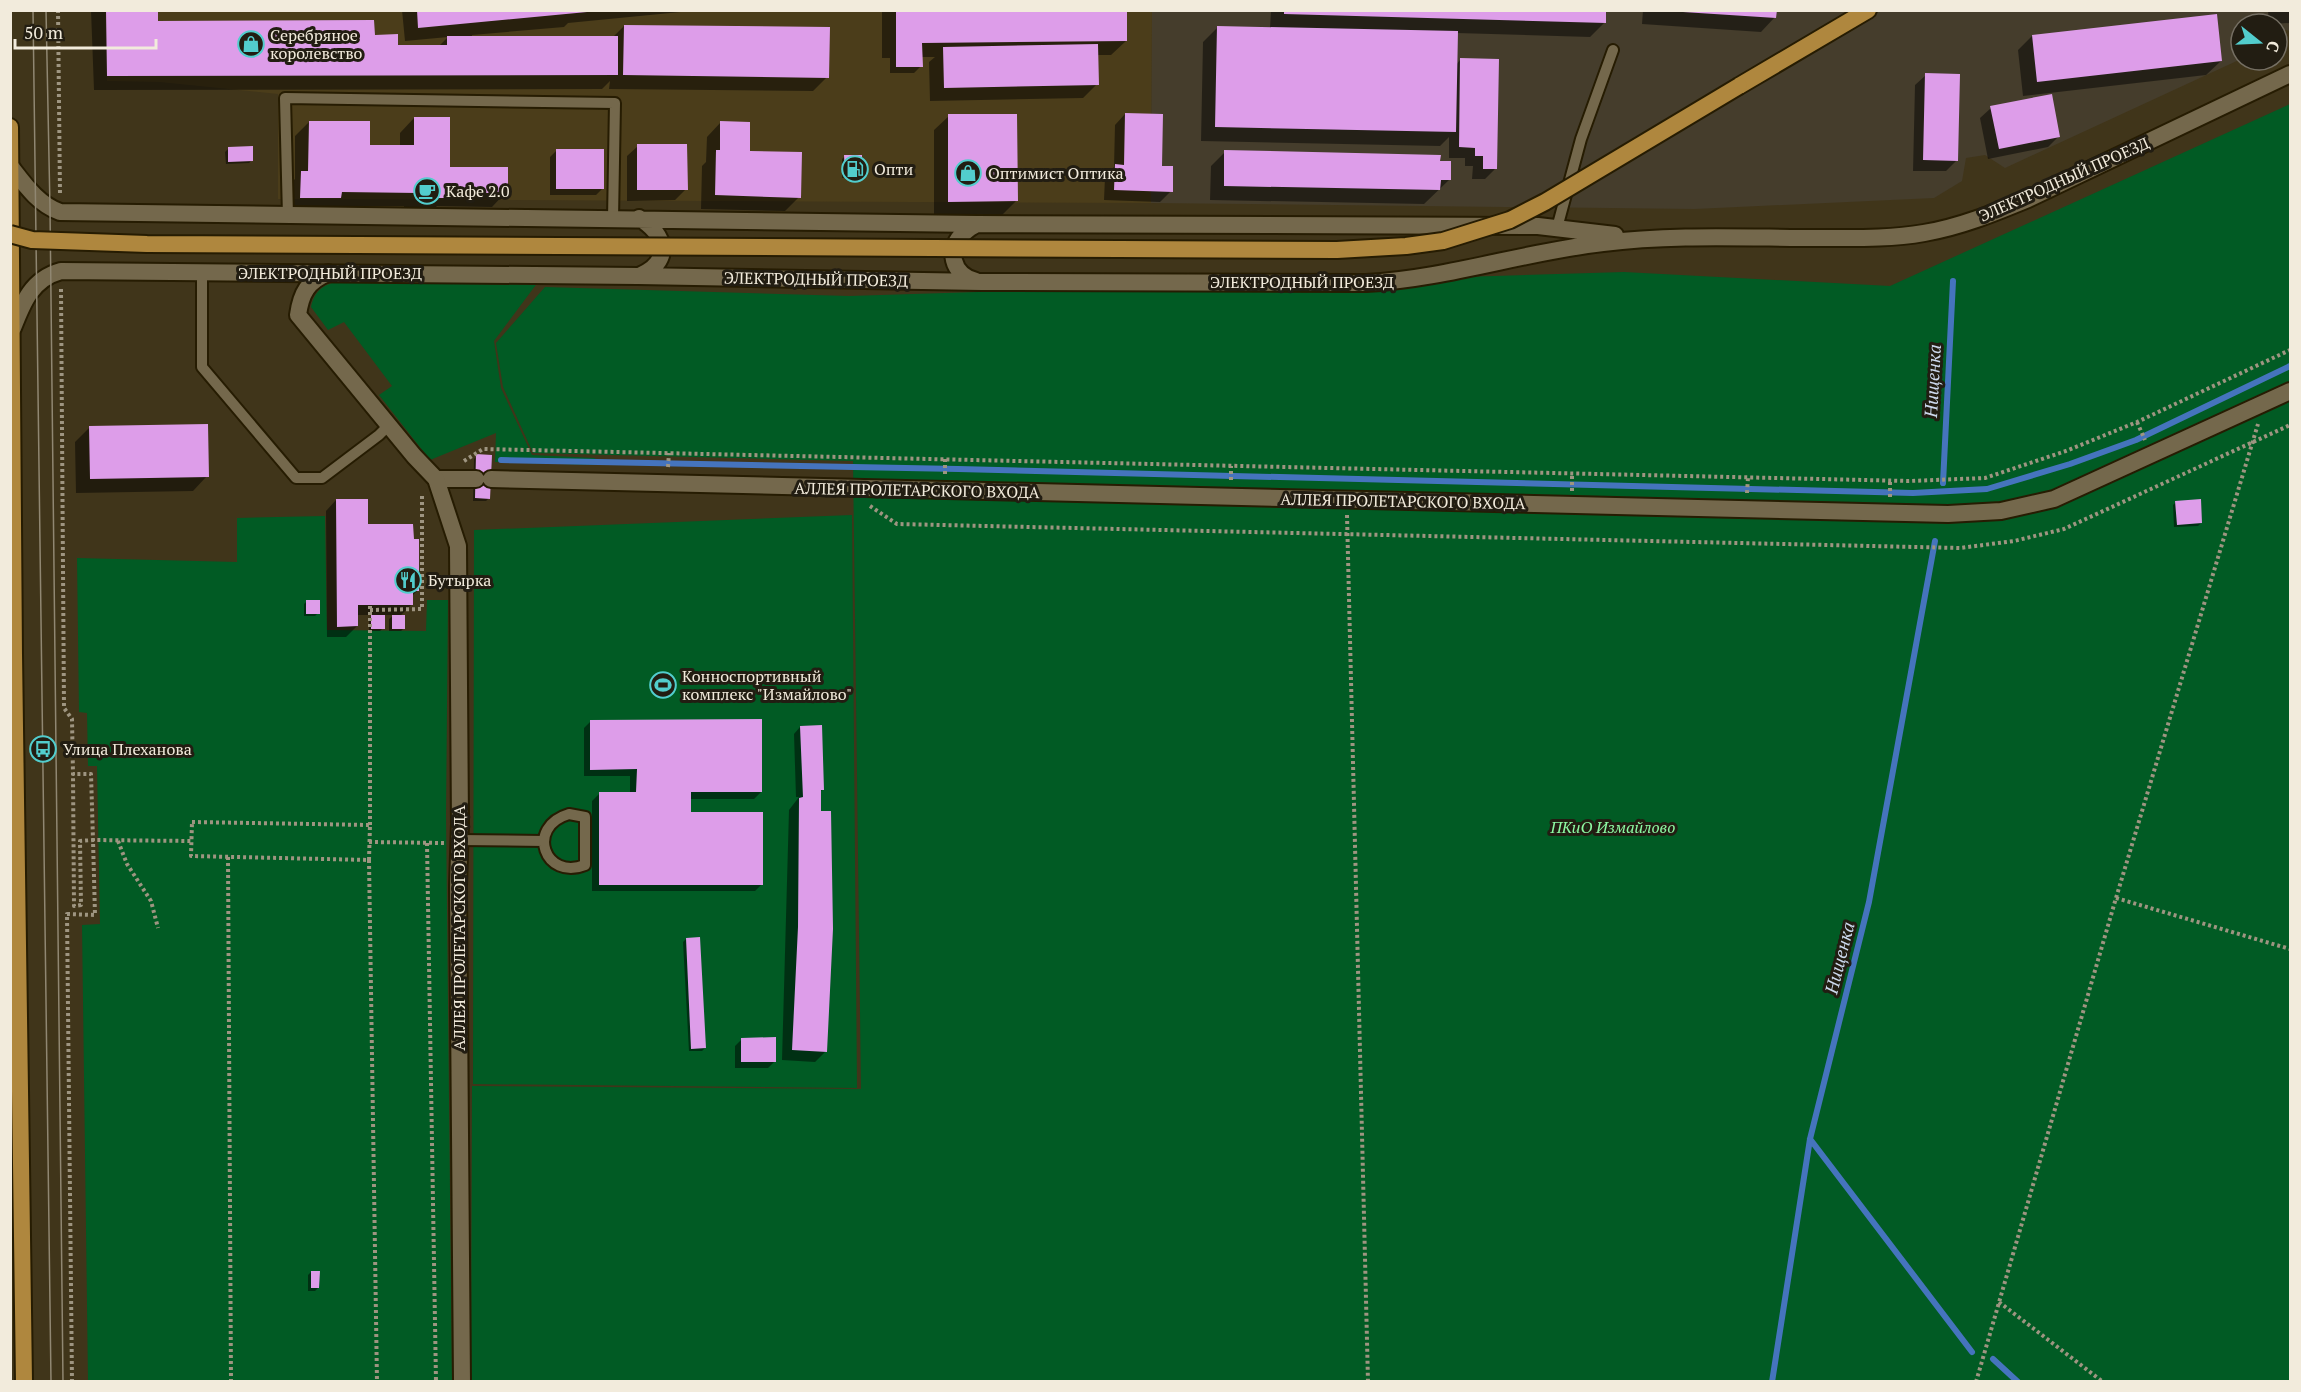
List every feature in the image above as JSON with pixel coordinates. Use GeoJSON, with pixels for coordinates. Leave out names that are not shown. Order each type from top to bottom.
{"type":"FeatureCollection","features":[{"type":"Feature","properties":{"kind":"main road"},"geometry":{"type":"LineString","coordinates":[[10,234],[32,240],[147,244],[1325,250],[1406,246],[1443,241],[1510,220],[1545,202],[1868,10]]}},
{"type":"Feature","properties":{"kind":"main road"},"geometry":{"type":"LineString","coordinates":[[10,127],[14,654],[24,1382]]}},
{"type":"Feature","properties":{"kind":"street","name":"ЭЛЕКТРОДНЫЙ ПРОЕЗД"},"geometry":{"type":"LineString","coordinates":[[13,327],[23,301],[38,282],[50,274],[61,271],[638,276],[981,282],[1366,283],[1400,281],[1533,254],[1601,243],[1646,239],[1881,237],[1925,233],[1992,214],[2028,199],[2290,74]]}},
{"type":"Feature","properties":{"kind":"street","name":"ЭЛЕКТРОДНЫЙ ПРОЕЗД"},"geometry":{"type":"LineString","coordinates":[[11,167],[36,198],[60,212],[977,224],[1469,225],[1557,228],[1646,239]]}},
{"type":"Feature","properties":{"kind":"street"},"geometry":{"type":"LineString","coordinates":[[638,276],[652,270],[659,261],[662,247],[658,235],[651,226],[639,218]]}},
{"type":"Feature","properties":{"kind":"street"},"geometry":{"type":"LineString","coordinates":[[977,224],[963,232],[956,242],[954,265],[959,273],[981,282]]}},
{"type":"Feature","properties":{"kind":"street","name":"АЛЛЕЯ ПРОЛЕТАРСКОГО ВХОДА"},"geometry":{"type":"LineString","coordinates":[[328,273],[308,286],[301,298],[298,315],[436,479],[458,546],[454,842],[458,886],[462,1382]]}},
{"type":"Feature","properties":{"kind":"street","name":"АЛЛЕЯ ПРОЛЕТАРСКОГО ВХОДА"},"geometry":{"type":"LineString","coordinates":[[436,479],[1948,514],[2001,511],[2054,499],[2290,391]]}},
{"type":"Feature","properties":{"kind":"lane"},"geometry":{"type":"LineString","coordinates":[[1557,228],[1581,139],[1613,50]]}},
{"type":"Feature","properties":{"kind":"lane"},"geometry":{"type":"LineString","coordinates":[[288,216],[285,98],[615,103],[612,219]]}},
{"type":"Feature","properties":{"kind":"lane"},"geometry":{"type":"LineString","coordinates":[[202,273],[202,367],[296,478],[322,478],[389,425]]}},
{"type":"Feature","properties":{"kind":"lane"},"geometry":{"type":"LineString","coordinates":[[568,814],[585,817],[585,865],[566,868],[557,865],[550,859],[543,841],[550,824],[559,817],[568,814]]}},
{"type":"Feature","properties":{"kind":"lane"},"geometry":{"type":"LineString","coordinates":[[454,842],[543,841]]}},
{"type":"Feature","properties":{"kind":"path"},"geometry":{"type":"LineString","coordinates":[[58,10],[60,201]]}},
{"type":"Feature","properties":{"kind":"path"},"geometry":{"type":"LineString","coordinates":[[61,282],[64,708],[72,719],[74,906],[81,905],[80,840],[191,841]]}},
{"type":"Feature","properties":{"kind":"path"},"geometry":{"type":"LineString","coordinates":[[378,1382],[369,860],[370,608],[422,609],[422,482],[436,479],[483,449],[945,462],[1890,480],[1985,478],[2066,451],[2138,422],[2290,350]]}},
{"type":"Feature","properties":{"kind":"path"},"geometry":{"type":"LineString","coordinates":[[1976,1382],[2116,898],[2264,404]]}},
{"type":"Feature","properties":{"kind":"path"},"geometry":{"type":"LineString","coordinates":[[2138,422],[2144,439]]}},
{"type":"Feature","properties":{"kind":"path"},"geometry":{"type":"LineString","coordinates":[[843,488],[897,524],[1960,548],[2014,541],[2064,529],[2290,425]]}},
{"type":"Feature","properties":{"kind":"path"},"geometry":{"type":"LineString","coordinates":[[668,467],[669,453]]}},
{"type":"Feature","properties":{"kind":"path"},"geometry":{"type":"LineString","coordinates":[[945,462],[945,472]]}},
{"type":"Feature","properties":{"kind":"path"},"geometry":{"type":"LineString","coordinates":[[1231,466],[1231,480]]}},
{"type":"Feature","properties":{"kind":"path"},"geometry":{"type":"LineString","coordinates":[[1572,473],[1572,489]]}},
{"type":"Feature","properties":{"kind":"path"},"geometry":{"type":"LineString","coordinates":[[1748,477],[1748,486]]}},
{"type":"Feature","properties":{"kind":"path"},"geometry":{"type":"LineString","coordinates":[[1890,480],[1890,489]]}},
{"type":"Feature","properties":{"kind":"path"},"geometry":{"type":"LineString","coordinates":[[1347,499],[1368,1382]]}},
{"type":"Feature","properties":{"kind":"path"},"geometry":{"type":"LineString","coordinates":[[72,1382],[67,914],[95,915],[92,774],[73,774]]}},
{"type":"Feature","properties":{"kind":"path"},"geometry":{"type":"LineString","coordinates":[[369,860],[191,856],[191,841],[192,822],[370,825]]}},
{"type":"Feature","properties":{"kind":"path"},"geometry":{"type":"LineString","coordinates":[[118,841],[127,864],[151,901],[158,928]]}},
{"type":"Feature","properties":{"kind":"path"},"geometry":{"type":"LineString","coordinates":[[369,842],[454,842]]}},
{"type":"Feature","properties":{"kind":"path"},"geometry":{"type":"LineString","coordinates":[[427,843],[436,1382]]}},
{"type":"Feature","properties":{"kind":"path"},"geometry":{"type":"LineString","coordinates":[[228,857],[231,1382]]}},
{"type":"Feature","properties":{"kind":"path"},"geometry":{"type":"LineString","coordinates":[[2116,898],[2290,949]]}},
{"type":"Feature","properties":{"kind":"path"},"geometry":{"type":"LineString","coordinates":[[1999,1302],[2103,1382]]}},
{"type":"Feature","properties":{"kind":"shaded area"},"geometry":{"type":"Polygon","coordinates":[[[105,11],[1152,11],[1151,203],[278,199],[278,94],[159,82],[107,81],[105,11]]]}},
{"type":"Feature","properties":{"kind":"shaded area"},"geometry":{"type":"Polygon","coordinates":[[[1152,11],[2290,11],[2290,31],[2289,12],[2229,12],[2229,65],[2005,168],[1985,155],[1966,158],[1962,181],[1934,198],[1695,209],[1151,203],[1152,11]]]}},
{"type":"Feature","properties":{"kind":"green space","name":"ПКиО Измайлово"},"geometry":{"type":"Polygon","coordinates":[[[2290,104],[2290,1381],[471,1382],[472,1086],[861,1089],[853,461],[533,453],[503,387],[496,343],[545,287],[849,296],[1624,272],[1890,286],[2290,104]]]}},
{"type":"Feature","properties":{"kind":"green space"},"geometry":{"type":"Polygon","coordinates":[[[342,280],[538,282],[494,341],[501,388],[532,455],[595,458],[597,465],[495,462],[496,433],[430,460],[379,395],[392,386],[344,322],[328,330],[311,307],[315,296],[322,288],[342,280]]]}},
{"type":"Feature","properties":{"kind":"green space","name":"Конноспортивный комплекс \"Измайлово\""},"geometry":{"type":"Polygon","coordinates":[[[852,515],[857,1088],[473,1084],[474,530],[852,515]]]}},
{"type":"Feature","properties":{"kind":"green space"},"geometry":{"type":"Polygon","coordinates":[[[325,516],[327,630],[426,631],[427,600],[448,600],[446,815],[452,1381],[88,1381],[82,925],[100,924],[97,766],[88,766],[87,713],[79,712],[77,558],[237,562],[237,518],[325,516]]]}},
{"type":"Feature","properties":{"kind":"building"},"geometry":{"type":"Polygon","coordinates":[[[106,10],[158,10],[158,21],[374,20],[375,35],[398,34],[398,45],[447,45],[447,36],[618,36],[618,75],[107,76],[106,10]]]}},
{"type":"Feature","properties":{"kind":"building"},"geometry":{"type":"Polygon","coordinates":[[[417,10],[587,10],[587,12],[418,28],[417,10]]]}},
{"type":"Feature","properties":{"kind":"building"},"geometry":{"type":"Polygon","coordinates":[[[896,10],[1127,10],[1127,41],[922,43],[923,67],[896,67],[896,10]]]}},
{"type":"Feature","properties":{"kind":"building"},"geometry":{"type":"Polygon","coordinates":[[[1284,10],[1606,10],[1606,23],[1284,14],[1284,10]]]}},
{"type":"Feature","properties":{"kind":"building"},"geometry":{"type":"Polygon","coordinates":[[[1683,10],[1777,10],[1776,18],[1683,12],[1683,10]]]}},
{"type":"Feature","properties":{"kind":"building"},"geometry":{"type":"Polygon","coordinates":[[[2217,14],[2222,61],[2037,82],[2032,35],[2217,14]]]}},
{"type":"Feature","properties":{"kind":"building"},"geometry":{"type":"Polygon","coordinates":[[[624,25],[830,27],[829,78],[623,75],[624,25]]]}},
{"type":"Feature","properties":{"kind":"building"},"geometry":{"type":"Polygon","coordinates":[[[1217,26],[1458,31],[1456,132],[1215,127],[1217,26]]]}},
{"type":"Feature","properties":{"kind":"building"},"geometry":{"type":"Polygon","coordinates":[[[1098,44],[1099,85],[944,88],[943,47],[1098,44]]]}},
{"type":"Feature","properties":{"kind":"building"},"geometry":{"type":"Polygon","coordinates":[[[1460,58],[1499,59],[1497,169],[1483,169],[1483,156],[1475,156],[1475,148],[1459,147],[1460,58]]]}},
{"type":"Feature","properties":{"kind":"building"},"geometry":{"type":"Polygon","coordinates":[[[1925,73],[1960,74],[1958,161],[1923,160],[1925,73]]]}},
{"type":"Feature","properties":{"kind":"building"},"geometry":{"type":"Polygon","coordinates":[[[2052,94],[2060,137],[1999,149],[1990,106],[2052,94]]]}},
{"type":"Feature","properties":{"kind":"building"},"geometry":{"type":"Polygon","coordinates":[[[1125,113],[1163,114],[1162,166],[1173,166],[1173,192],[1114,190],[1115,164],[1124,165],[1125,113]]]}},
{"type":"Feature","properties":{"kind":"building"},"geometry":{"type":"Polygon","coordinates":[[[948,114],[1017,114],[1018,201],[948,202],[948,114]]]}},
{"type":"Feature","properties":{"kind":"building"},"geometry":{"type":"Polygon","coordinates":[[[414,117],[450,117],[450,167],[508,167],[508,193],[449,193],[448,198],[418,198],[418,193],[342,192],[341,198],[300,198],[301,171],[308,171],[309,121],[370,121],[370,145],[414,145],[414,117]]]}},
{"type":"Feature","properties":{"kind":"building"},"geometry":{"type":"Polygon","coordinates":[[[720,121],[750,122],[750,151],[802,152],[801,198],[715,195],[716,150],[720,150],[720,121]]]}},
{"type":"Feature","properties":{"kind":"building"},"geometry":{"type":"Polygon","coordinates":[[[637,144],[687,144],[688,190],[637,190],[637,144]]]}},
{"type":"Feature","properties":{"kind":"building"},"geometry":{"type":"Polygon","coordinates":[[[253,146],[253,161],[228,162],[228,147],[253,146]]]}},
{"type":"Feature","properties":{"kind":"building"},"geometry":{"type":"Polygon","coordinates":[[[556,149],[604,149],[604,189],[556,189],[556,149]]]}},
{"type":"Feature","properties":{"kind":"building"},"geometry":{"type":"Polygon","coordinates":[[[1224,150],[1441,155],[1440,161],[1451,161],[1451,180],[1441,180],[1440,190],[1224,186],[1224,150]]]}},
{"type":"Feature","properties":{"kind":"building"},"geometry":{"type":"Polygon","coordinates":[[[844,155],[862,155],[862,175],[845,176],[844,155]]]}},
{"type":"Feature","properties":{"kind":"building"},"geometry":{"type":"Polygon","coordinates":[[[208,424],[209,477],[90,479],[89,426],[208,424]]]}},
{"type":"Feature","properties":{"kind":"building"},"geometry":{"type":"Polygon","coordinates":[[[476,454],[492,455],[490,499],[475,498],[476,454]]]}},
{"type":"Feature","properties":{"kind":"building"},"geometry":{"type":"Polygon","coordinates":[[[336,499],[368,499],[368,524],[413,524],[414,539],[419,539],[419,591],[413,591],[413,605],[358,605],[358,626],[337,627],[336,499]]]}},
{"type":"Feature","properties":{"kind":"building"},"geometry":{"type":"Polygon","coordinates":[[[2201,499],[2202,523],[2177,525],[2175,501],[2201,499]]]}},
{"type":"Feature","properties":{"kind":"building"},"geometry":{"type":"Polygon","coordinates":[[[306,600],[320,600],[320,614],[306,614],[306,600]]]}},
{"type":"Feature","properties":{"kind":"building"},"geometry":{"type":"Polygon","coordinates":[[[371,615],[385,615],[385,629],[371,629],[371,615]]]}},
{"type":"Feature","properties":{"kind":"building"},"geometry":{"type":"Polygon","coordinates":[[[392,615],[405,615],[405,629],[392,629],[392,615]]]}},
{"type":"Feature","properties":{"kind":"building"},"geometry":{"type":"Polygon","coordinates":[[[762,719],[762,792],[691,792],[691,812],[763,812],[763,885],[599,885],[599,792],[636,792],[637,769],[590,770],[590,720],[762,719]]]}},
{"type":"Feature","properties":{"kind":"building"},"geometry":{"type":"Polygon","coordinates":[[[822,725],[824,790],[821,790],[821,811],[831,811],[833,929],[827,1052],[792,1050],[798,927],[799,798],[803,797],[800,726],[822,725]]]}},
{"type":"Feature","properties":{"kind":"building"},"geometry":{"type":"Polygon","coordinates":[[[700,937],[706,1048],[691,1049],[686,938],[700,937]]]}},
{"type":"Feature","properties":{"kind":"building"},"geometry":{"type":"Polygon","coordinates":[[[776,1037],[776,1062],[741,1062],[741,1038],[776,1037]]]}},
{"type":"Feature","properties":{"kind":"building"},"geometry":{"type":"Polygon","coordinates":[[[311,1271],[320,1271],[319,1288],[311,1288],[311,1271]]]}},
{"type":"Feature","properties":{"kind":"waterway","name":"Нищенка"},"geometry":{"type":"LineString","coordinates":[[1943,483],[1953,281]]}},
{"type":"Feature","properties":{"kind":"waterway"},"geometry":{"type":"LineString","coordinates":[[501,460],[1913,493],[1987,489],[2070,464],[2136,440],[2290,366]]}},
{"type":"Feature","properties":{"kind":"waterway","name":"Нищенка"},"geometry":{"type":"LineString","coordinates":[[1772,1382],[1810,1139],[1869,902],[1935,541]]}},
{"type":"Feature","properties":{"kind":"waterway"},"geometry":{"type":"LineString","coordinates":[[1810,1139],[1972,1352]]}},
{"type":"Feature","properties":{"kind":"waterway"},"geometry":{"type":"LineString","coordinates":[[1993,1359],[2018,1382]]}},
{"type":"Feature","properties":{"kind":"tram line"},"geometry":{"type":"LineString","coordinates":[[33,10],[51,1382]]}},
{"type":"Feature","properties":{"kind":"tram line"},"geometry":{"type":"LineString","coordinates":[[46,10],[63,1382]]}},
{"type":"Feature","properties":{"kind":"place","name":"Серебряное королевство"},"geometry":{"type":"Point","coordinates":[251,44]}},
{"type":"Feature","properties":{"kind":"place","name":"Опти"},"geometry":{"type":"Point","coordinates":[855,169]}},
{"type":"Feature","properties":{"kind":"place","name":"Оптимист Оптика"},"geometry":{"type":"Point","coordinates":[968,173]}},
{"type":"Feature","properties":{"kind":"place","name":"Кафе 2.0"},"geometry":{"type":"Point","coordinates":[427,191]}},
{"type":"Feature","properties":{"kind":"place","name":"Бутырка"},"geometry":{"type":"Point","coordinates":[408,580]}},
{"type":"Feature","properties":{"kind":"place","name":"Конноспортивный комплекс \"Измайлово\""},"geometry":{"type":"Point","coordinates":[663,685]}},
{"type":"Feature","properties":{"kind":"place","name":"Улица Плеханова"},"geometry":{"type":"Point","coordinates":[43,749]}}]}
